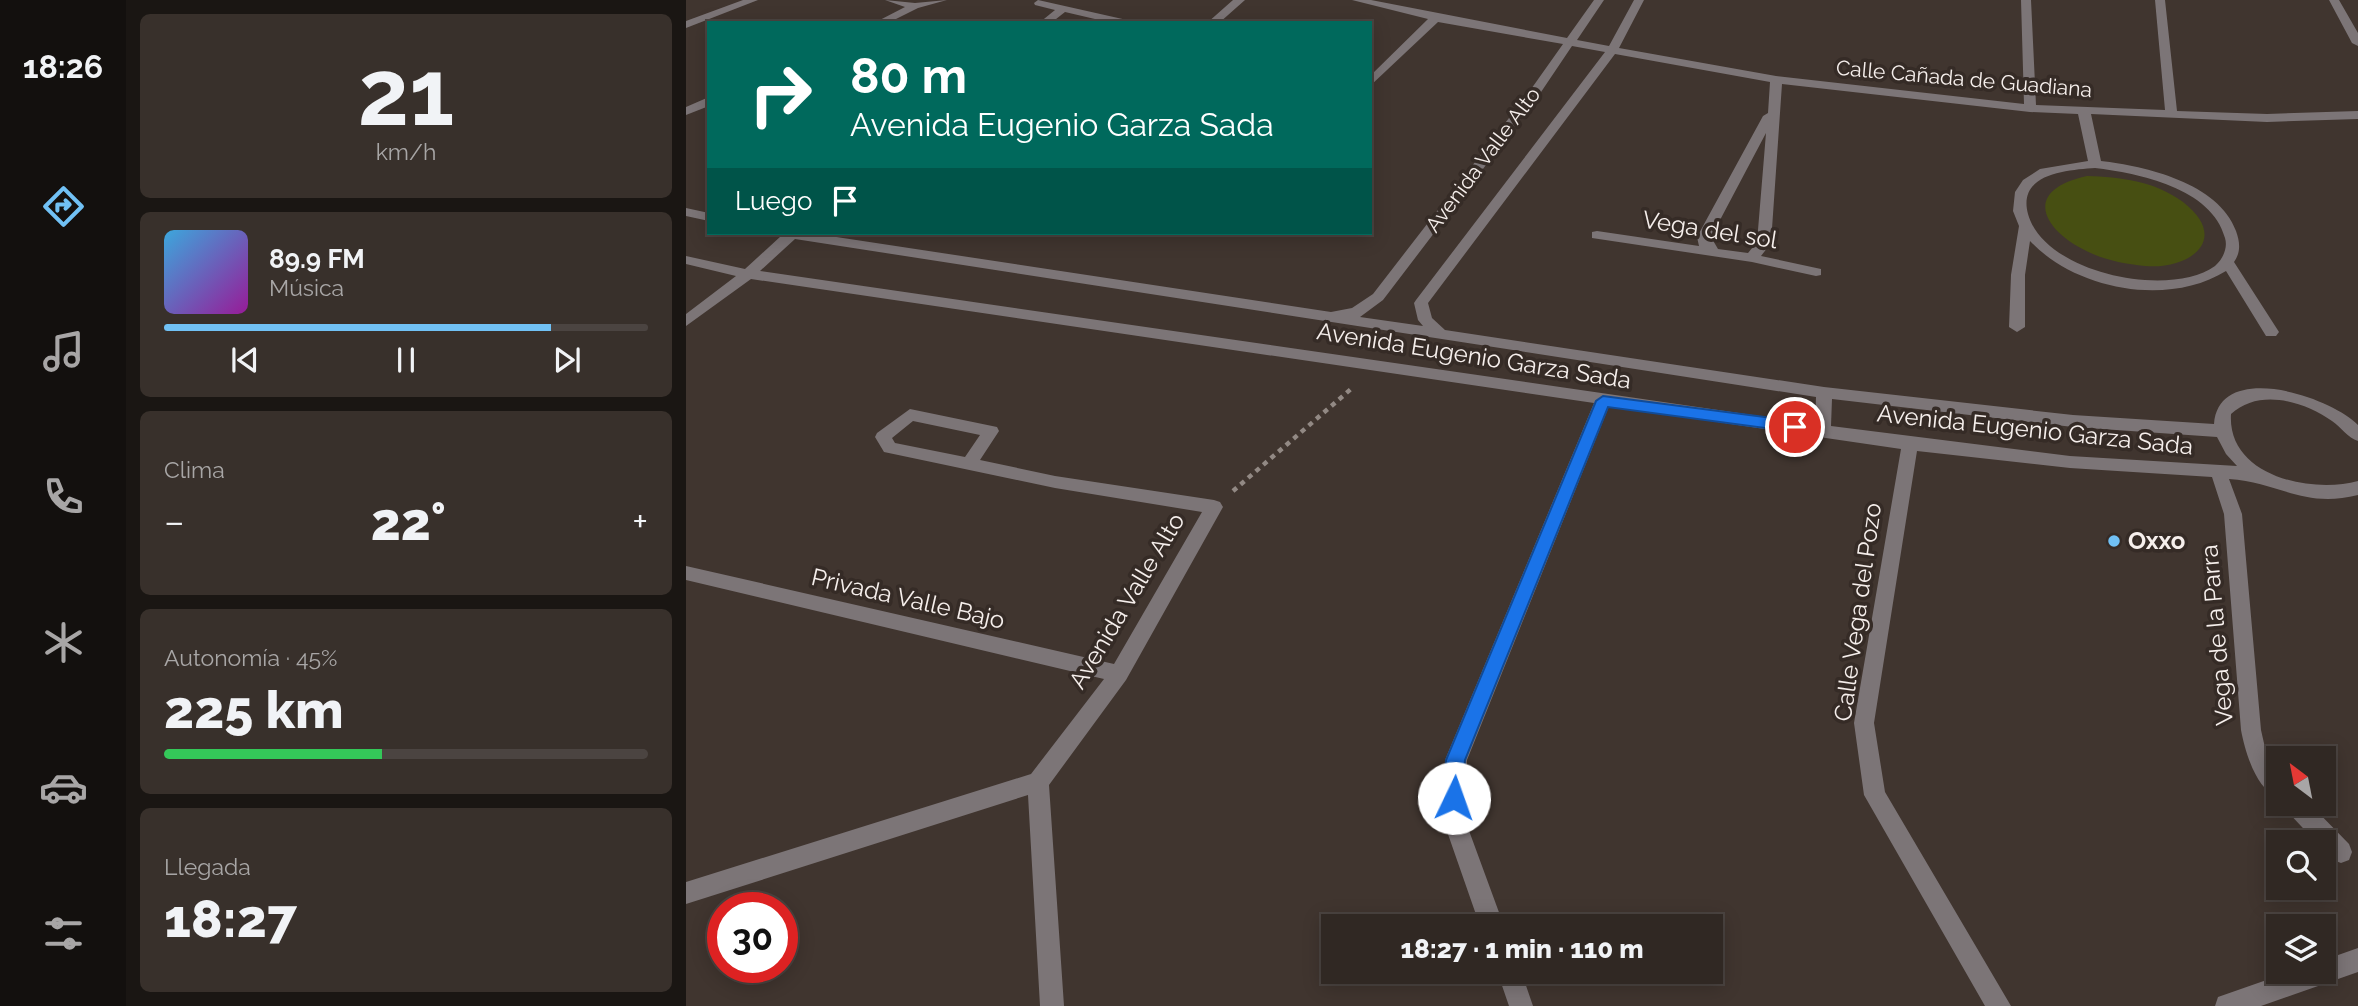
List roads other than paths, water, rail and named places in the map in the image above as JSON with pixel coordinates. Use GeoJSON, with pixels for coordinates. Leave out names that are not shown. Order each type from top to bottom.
{"type":"FeatureCollection","features":[{"type":"Feature","properties":{"kind":"street"},"geometry":{"type":"LineString","coordinates":[[686,24],[753,0]]}},
{"type":"Feature","properties":{"kind":"street"},"geometry":{"type":"LineString","coordinates":[[890,0],[915,6]]}},
{"type":"Feature","properties":{"kind":"street"},"geometry":{"type":"LineString","coordinates":[[883,21],[915,6],[942,0]]}},
{"type":"Feature","properties":{"kind":"street"},"geometry":{"type":"LineString","coordinates":[[1214,21],[1240,0]]}},
{"type":"Feature","properties":{"kind":"street","name":"Calle Cañada de Guadiana"},"geometry":{"type":"LineString","coordinates":[[1357,0],[1397,4],[1436,18],[1776,80],[2030,108],[2267,118],[2358,115]]}},
{"type":"Feature","properties":{"kind":"street","name":"Avenida Valle Alto"},"geometry":{"type":"LineString","coordinates":[[1315,316],[1356,313],[1378,297],[1533,95],[1599,0]]}},
{"type":"Feature","properties":{"kind":"street","name":"Avenida Valle Alto"},"geometry":{"type":"LineString","coordinates":[[1443,336],[1425,320],[1421,303],[1613,49],[1639,0]]}},
{"type":"Feature","properties":{"kind":"street"},"geometry":{"type":"LineString","coordinates":[[2026,0],[2030,108]]}},
{"type":"Feature","properties":{"kind":"street"},"geometry":{"type":"LineString","coordinates":[[2160,0],[2171,114]]}},
{"type":"Feature","properties":{"kind":"street"},"geometry":{"type":"LineString","coordinates":[[2334,0],[2358,43]]}},
{"type":"Feature","properties":{"kind":"street"},"geometry":{"type":"LineString","coordinates":[[1039,3],[1119,21]]}},
{"type":"Feature","properties":{"kind":"street"},"geometry":{"type":"LineString","coordinates":[[1047,21],[1064,8]]}},
{"type":"Feature","properties":{"kind":"street"},"geometry":{"type":"LineString","coordinates":[[1372,81],[1436,18]]}},
{"type":"Feature","properties":{"kind":"street"},"geometry":{"type":"LineString","coordinates":[[1752,258],[1764,243],[1776,80]]}},
{"type":"Feature","properties":{"kind":"street"},"geometry":{"type":"LineString","coordinates":[[686,111],[707,102]]}},
{"type":"Feature","properties":{"kind":"street"},"geometry":{"type":"LineString","coordinates":[[1713,252],[1705,244],[1704,237],[1772,110]]}},
{"type":"Feature","properties":{"kind":"street"},"geometry":{"type":"LineString","coordinates":[[686,111],[707,116]]}},
{"type":"Feature","properties":{"kind":"street"},"geometry":{"type":"LineString","coordinates":[[2084,111],[2095,164]]}},
{"type":"Feature","properties":{"kind":"street"},"geometry":{"type":"LineString","coordinates":[[2095,164],[2127,168],[2160,177],[2190,191],[2214,208],[2230,227],[2234,247],[2228,264],[2209,278],[2182,285],[2147,285],[2110,279],[2076,267],[2045,248],[2025,227],[2018,207],[2022,189],[2039,175],[2095,164]]}},
{"type":"Feature","properties":{"kind":"street"},"geometry":{"type":"LineString","coordinates":[[686,212],[707,217]]}},
{"type":"Feature","properties":{"kind":"street"},"geometry":{"type":"LineString","coordinates":[[2017,327],[2018,275],[2025,227]]}},
{"type":"Feature","properties":{"kind":"street"},"geometry":{"type":"LineString","coordinates":[[686,320],[748,274],[787,235]]}},
{"type":"Feature","properties":{"kind":"street","name":"Avenida Eugenio Garza Sada"},"geometry":{"type":"LineString","coordinates":[[794,235],[1824,393],[2073,421],[2222,431]]}},
{"type":"Feature","properties":{"kind":"street","name":"Vega del sol"},"geometry":{"type":"LineString","coordinates":[[1597,235],[1752,258],[1816,272]]}},
{"type":"Feature","properties":{"kind":"street","name":"Avenida Eugenio Garza Sada"},"geometry":{"type":"LineString","coordinates":[[686,260],[748,274],[1910,444],[2070,462],[2259,474]]}},
{"type":"Feature","properties":{"kind":"street"},"geometry":{"type":"LineString","coordinates":[[2228,264],[2271,332]]}},
{"type":"Feature","properties":{"kind":"street"},"geometry":{"type":"LineString","coordinates":[[1823,430],[1824,393]]}},
{"type":"Feature","properties":{"kind":"street"},"geometry":{"type":"LineString","coordinates":[[2356,432],[2327,411],[2296,398],[2264,394],[2239,399],[2224,412],[2222,431],[2234,453],[2259,474],[2293,489],[2328,495],[2357,489]]}},
{"type":"Feature","properties":{"kind":"street"},"geometry":{"type":"LineString","coordinates":[[1488,914],[1453,817],[1456,760],[1603,401]]}},
{"type":"Feature","properties":{"kind":"street"},"geometry":{"type":"LineString","coordinates":[[911,415],[991,431],[969,464],[890,448],[883,438],[911,415]]}},
{"type":"Feature","properties":{"kind":"street","name":"Calle Vega del Pozo"},"geometry":{"type":"LineString","coordinates":[[1910,444],[1864,723],[1875,795],[2000,1006]]}},
{"type":"Feature","properties":{"kind":"street","name":"Avenida Valle Alto"},"geometry":{"type":"LineString","coordinates":[[969,464],[1055,482],[1214,506],[1119,674],[1038,782]]}},
{"type":"Feature","properties":{"kind":"street","name":"Vega de la Parra"},"geometry":{"type":"LineString","coordinates":[[2219,473],[2233,514],[2251,730],[2256,755],[2266,770]]}},
{"type":"Feature","properties":{"kind":"street","name":"Privada Valle Bajo"},"geometry":{"type":"LineString","coordinates":[[686,573],[1119,674]]}},
{"type":"Feature","properties":{"kind":"street"},"geometry":{"type":"LineString","coordinates":[[686,893],[1038,782],[1052,1006]]}},
{"type":"Feature","properties":{"kind":"street"},"geometry":{"type":"LineString","coordinates":[[2306,816],[2341,852]]}},
{"type":"Feature","properties":{"kind":"street"},"geometry":{"type":"LineString","coordinates":[[2227,1006],[2358,960]]}},
{"type":"Feature","properties":{"kind":"street"},"geometry":{"type":"LineString","coordinates":[[1513,984],[1521,1006]]}},
{"type":"Feature","properties":{"kind":"place","name":"Oxxo"},"geometry":{"type":"Point","coordinates":[2114,541]}}]}
